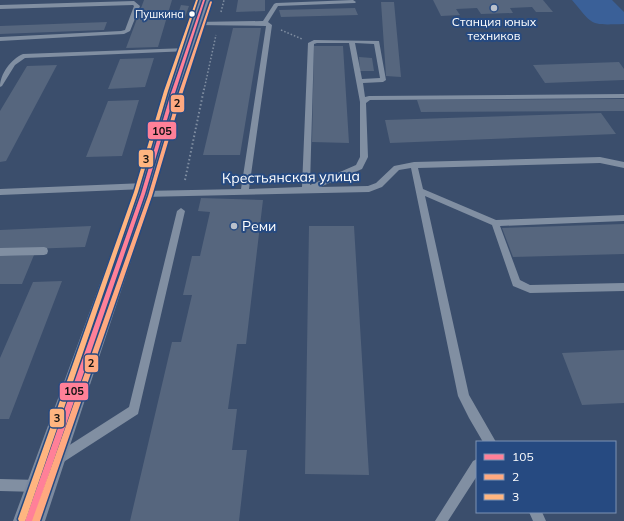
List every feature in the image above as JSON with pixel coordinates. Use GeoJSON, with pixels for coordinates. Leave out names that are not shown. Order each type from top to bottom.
{"type":"FeatureCollection","features":[{"type":"Feature","properties":{"kind":"main road"},"geometry":{"type":"LineString","coordinates":[[29,521],[144,190],[204,0]]}},
{"type":"Feature","properties":{"kind":"lane"},"geometry":{"type":"LineString","coordinates":[[245,191],[267,24],[276,5],[353,2]]}},
{"type":"Feature","properties":{"kind":"lane"},"geometry":{"type":"LineString","coordinates":[[0,7],[134,3],[138,6],[127,31],[122,34],[0,39]]}},
{"type":"Feature","properties":{"kind":"lane"},"geometry":{"type":"LineString","coordinates":[[196,23],[267,24]]}},
{"type":"Feature","properties":{"kind":"lane"},"geometry":{"type":"LineString","coordinates":[[352,42],[359,81],[363,102],[364,157],[362,164],[359,167],[306,190],[311,43],[316,41],[377,42],[383,80],[359,81]]}},
{"type":"Feature","properties":{"kind":"lane"},"geometry":{"type":"LineString","coordinates":[[0,85],[13,64],[23,56],[187,50]]}},
{"type":"Feature","properties":{"kind":"lane"},"geometry":{"type":"LineString","coordinates":[[363,102],[369,98],[624,96]]}},
{"type":"Feature","properties":{"kind":"lane","name":"Крестьянская улица"},"geometry":{"type":"LineString","coordinates":[[0,192],[144,190],[182,193],[369,189],[379,185],[397,168],[414,165],[600,160],[624,165]]}},
{"type":"Feature","properties":{"kind":"lane"},"geometry":{"type":"LineString","coordinates":[[414,165],[464,396],[489,441]]}},
{"type":"Feature","properties":{"kind":"lane"},"geometry":{"type":"LineString","coordinates":[[420,191],[495,223],[624,218]]}},
{"type":"Feature","properties":{"kind":"lane"},"geometry":{"type":"LineString","coordinates":[[49,465],[134,410],[181,211]]}},
{"type":"Feature","properties":{"kind":"lane"},"geometry":{"type":"LineString","coordinates":[[495,223],[516,283],[530,289],[624,287]]}},
{"type":"Feature","properties":{"kind":"lane"},"geometry":{"type":"LineString","coordinates":[[0,252],[44,251]]}},
{"type":"Feature","properties":{"kind":"lane"},"geometry":{"type":"LineString","coordinates":[[441,521],[476,468]]}},
{"type":"Feature","properties":{"kind":"lane"},"geometry":{"type":"LineString","coordinates":[[0,485],[41,486]]}},
{"type":"Feature","properties":{"kind":"path"},"geometry":{"type":"LineString","coordinates":[[182,193],[224,0]]}},
{"type":"Feature","properties":{"kind":"path"},"geometry":{"type":"LineString","coordinates":[[267,24],[311,43]]}},
{"type":"Feature","properties":{"kind":"shaded area"},"geometry":{"type":"Polygon","coordinates":[[[572,0],[612,0],[624,12],[624,24],[598,24],[593,22],[584,15],[572,0]]]}},
{"type":"Feature","properties":{"kind":"building"},"geometry":{"type":"Polygon","coordinates":[[[144,0],[172,0],[158,47],[126,48],[144,0]]]}},
{"type":"Feature","properties":{"kind":"building"},"geometry":{"type":"Polygon","coordinates":[[[238,0],[265,0],[265,11],[236,12],[238,0]]]}},
{"type":"Feature","properties":{"kind":"building","name":"Станция юных техников"},"geometry":{"type":"Polygon","coordinates":[[[433,0],[543,0],[553,12],[536,12],[532,7],[510,8],[513,13],[481,14],[477,8],[456,9],[460,15],[441,16],[433,0]]]}},
{"type":"Feature","properties":{"kind":"building"},"geometry":{"type":"Polygon","coordinates":[[[381,2],[394,2],[401,77],[386,76],[381,2]]]}},
{"type":"Feature","properties":{"kind":"building"},"geometry":{"type":"Polygon","coordinates":[[[181,5],[189,6],[185,17],[177,17],[181,5]]]}},
{"type":"Feature","properties":{"kind":"building"},"geometry":{"type":"Polygon","coordinates":[[[355,8],[358,15],[281,17],[279,10],[355,8]]]}},
{"type":"Feature","properties":{"kind":"building"},"geometry":{"type":"Polygon","coordinates":[[[107,22],[104,30],[0,34],[0,26],[107,22]]]}},
{"type":"Feature","properties":{"kind":"building"},"geometry":{"type":"Polygon","coordinates":[[[233,28],[261,28],[240,155],[203,155],[233,28]]]}},
{"type":"Feature","properties":{"kind":"building"},"geometry":{"type":"Polygon","coordinates":[[[314,46],[343,46],[349,143],[312,142],[314,46]]]}},
{"type":"Feature","properties":{"kind":"building"},"geometry":{"type":"Polygon","coordinates":[[[359,57],[372,58],[374,71],[360,71],[359,57]]]}},
{"type":"Feature","properties":{"kind":"building"},"geometry":{"type":"Polygon","coordinates":[[[154,58],[145,87],[108,89],[120,59],[154,58]]]}},
{"type":"Feature","properties":{"kind":"building"},"geometry":{"type":"Polygon","coordinates":[[[619,62],[624,69],[624,80],[545,83],[533,65],[619,62]]]}},
{"type":"Feature","properties":{"kind":"building"},"geometry":{"type":"Polygon","coordinates":[[[57,65],[6,161],[0,162],[0,111],[27,66],[57,65]]]}},
{"type":"Feature","properties":{"kind":"building"},"geometry":{"type":"Polygon","coordinates":[[[624,99],[624,111],[421,112],[417,100],[624,99]]]}},
{"type":"Feature","properties":{"kind":"building"},"geometry":{"type":"Polygon","coordinates":[[[139,100],[122,156],[86,157],[108,101],[139,100]]]}},
{"type":"Feature","properties":{"kind":"building"},"geometry":{"type":"Polygon","coordinates":[[[601,113],[616,134],[390,143],[385,120],[601,113]]]}},
{"type":"Feature","properties":{"kind":"building"},"geometry":{"type":"Polygon","coordinates":[[[201,198],[263,200],[246,344],[237,344],[228,409],[237,409],[232,450],[247,450],[239,521],[130,521],[172,342],[181,342],[192,295],[183,295],[192,256],[200,256],[210,212],[198,211],[201,198]]]}},
{"type":"Feature","properties":{"kind":"building"},"geometry":{"type":"Polygon","coordinates":[[[624,224],[624,254],[513,257],[502,228],[624,224]]]}},
{"type":"Feature","properties":{"kind":"building"},"geometry":{"type":"Polygon","coordinates":[[[91,226],[85,247],[0,250],[0,230],[91,226]]]}},
{"type":"Feature","properties":{"kind":"building"},"geometry":{"type":"Polygon","coordinates":[[[309,226],[354,226],[369,475],[305,474],[309,226]]]}},
{"type":"Feature","properties":{"kind":"building"},"geometry":{"type":"Polygon","coordinates":[[[34,255],[22,284],[0,284],[0,256],[34,255]]]}},
{"type":"Feature","properties":{"kind":"building"},"geometry":{"type":"Polygon","coordinates":[[[62,281],[9,419],[0,419],[0,358],[33,282],[62,281]]]}},
{"type":"Feature","properties":{"kind":"building"},"geometry":{"type":"Polygon","coordinates":[[[624,350],[624,403],[582,405],[562,353],[624,350]]]}},
{"type":"Feature","properties":{"kind":"transit line","name":"3"},"geometry":{"type":"LineString","coordinates":[[22,519],[136,192],[166,91],[197,0]]}},
{"type":"Feature","properties":{"kind":"transit line","name":"105"},"geometry":{"type":"LineString","coordinates":[[29,521],[143,194],[173,93],[204,0]]}},
{"type":"Feature","properties":{"kind":"transit line","name":"2"},"geometry":{"type":"LineString","coordinates":[[36,521],[150,196],[180,95],[211,2]]}},
{"type":"Feature","properties":{"kind":"place","name":"Станция юных техников"},"geometry":{"type":"Point","coordinates":[494,8]}},
{"type":"Feature","properties":{"kind":"place","name":"Пушкина"},"geometry":{"type":"Point","coordinates":[192,14]}},
{"type":"Feature","properties":{"kind":"place","name":"Реми"},"geometry":{"type":"Point","coordinates":[234,226]}}]}
